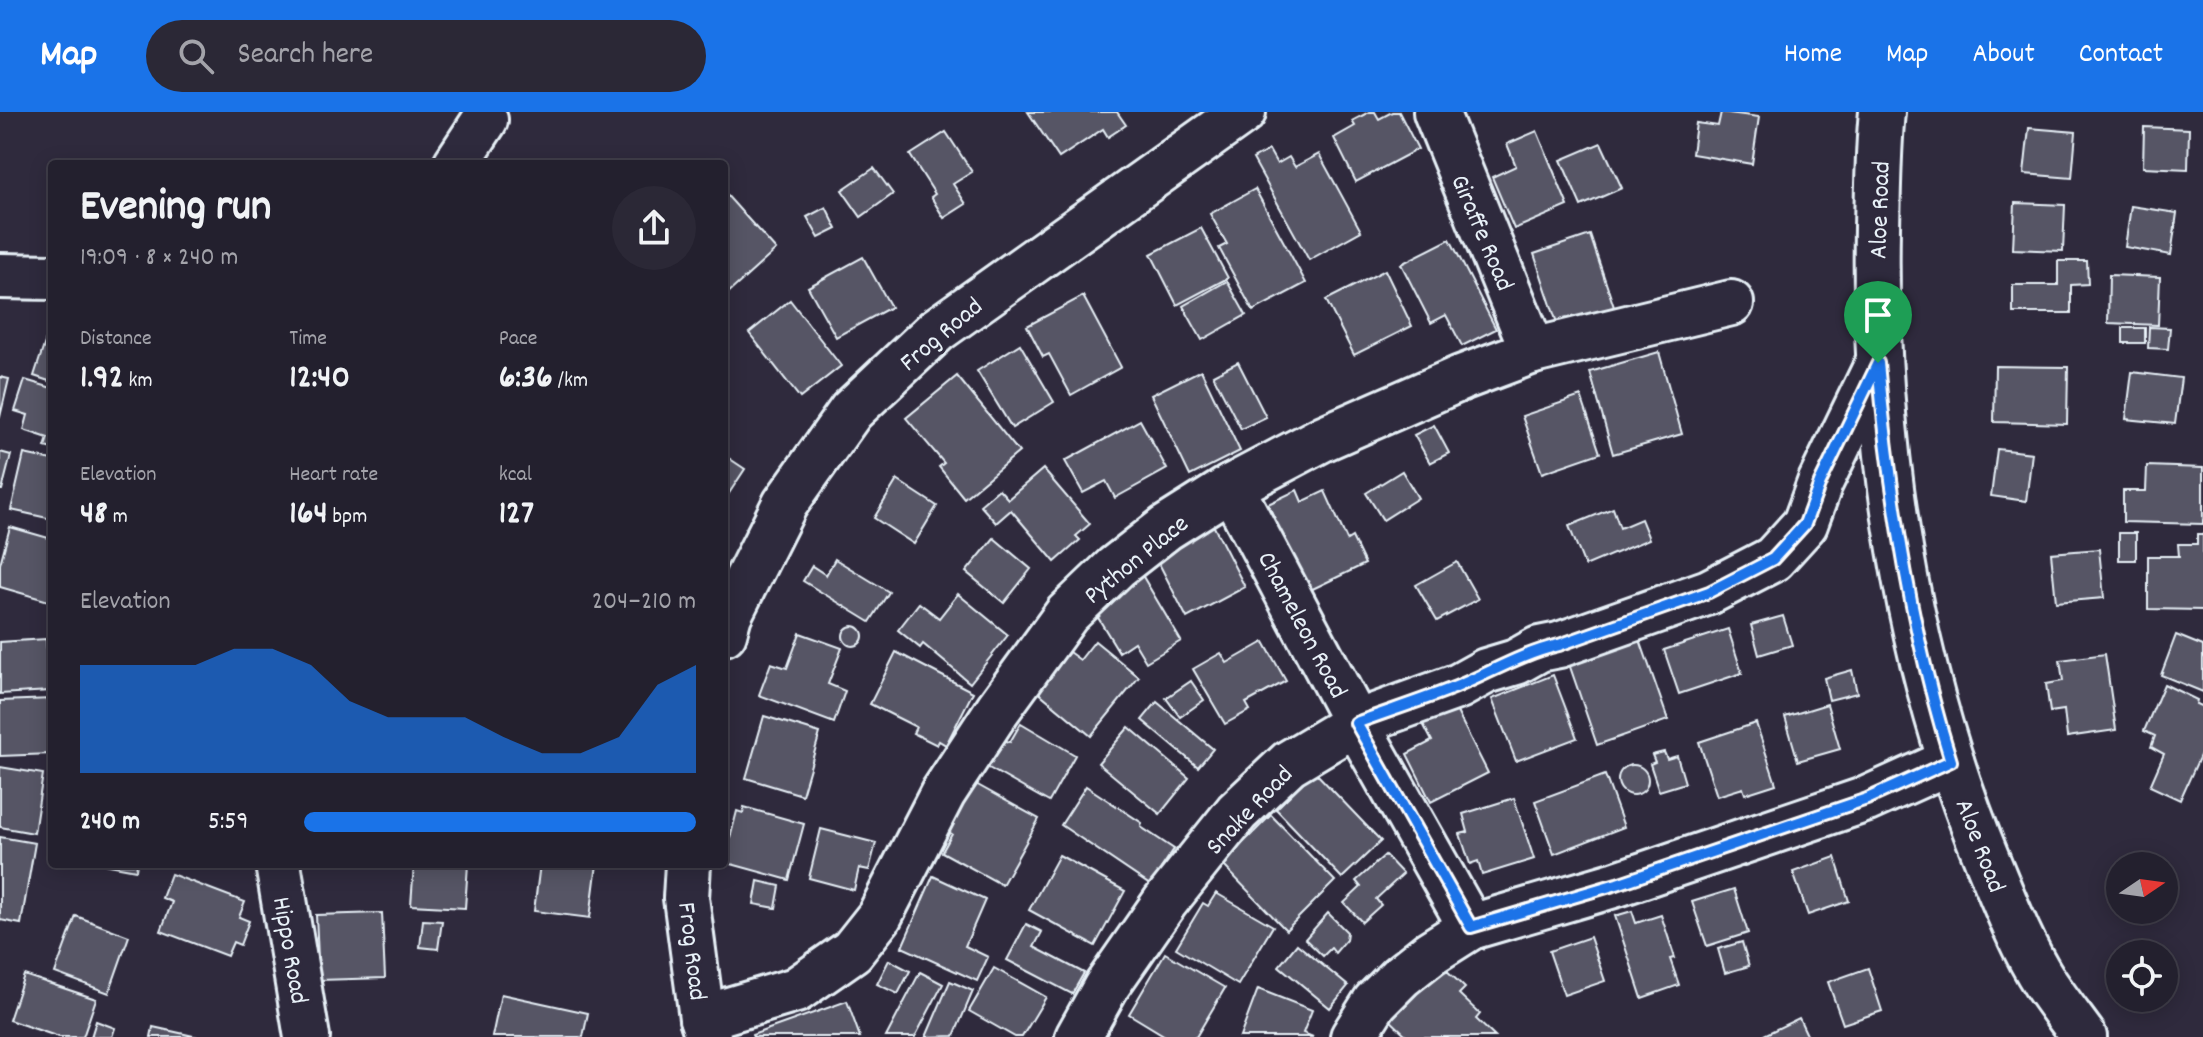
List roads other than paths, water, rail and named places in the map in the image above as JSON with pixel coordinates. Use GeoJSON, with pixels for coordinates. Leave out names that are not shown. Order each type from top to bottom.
{"type":"FeatureCollection","features":[{"type":"Feature","properties":{"kind":"street","name":"Frog Road"},"geometry":{"type":"LineString","coordinates":[[728,619],[785,504],[851,411],[937,330],[1243,112]]}},
{"type":"Feature","properties":{"kind":"street","name":"Giraffe Road"},"geometry":{"type":"LineString","coordinates":[[1436,112],[1533,351]]}},
{"type":"Feature","properties":{"kind":"street","name":"Aloe Road"},"geometry":{"type":"LineString","coordinates":[[1882,112],[1876,277],[1878,363],[1885,445],[1903,562],[1935,707],[1970,818],[2010,917],[2044,982],[2084,1037]]}},
{"type":"Feature","properties":{"kind":"street"},"geometry":{"type":"LineString","coordinates":[[459,160],[485,120]]}},
{"type":"Feature","properties":{"kind":"street"},"geometry":{"type":"LineString","coordinates":[[0,276],[48,277]]}},
{"type":"Feature","properties":{"kind":"street","name":"Python Place"},"geometry":{"type":"LineString","coordinates":[[705,1028],[796,990],[852,951],[879,917],[943,793],[998,709],[1067,614],[1116,567],[1166,528],[1231,487],[1378,413],[1533,351],[1731,303]]}},
{"type":"Feature","properties":{"kind":"street","name":"Snake Road"},"geometry":{"type":"LineString","coordinates":[[1078,1037],[1106,987],[1165,902],[1237,812],[1289,763],[1356,723],[1459,686],[1539,649],[1559,645],[1709,592],[1773,559],[1805,524],[1820,483],[1878,363]]}},
{"type":"Feature","properties":{"kind":"street","name":"Chameleon Road"},"geometry":{"type":"LineString","coordinates":[[1231,487],[1356,723],[1471,927]]}},
{"type":"Feature","properties":{"kind":"street"},"geometry":{"type":"LineString","coordinates":[[1353,1037],[1375,1002],[1401,976],[1471,927],[1617,884],[1867,799],[1951,761]]}},
{"type":"Feature","properties":{"kind":"street","name":"Hippo Road"},"geometry":{"type":"LineString","coordinates":[[279,868],[307,1037]]}},
{"type":"Feature","properties":{"kind":"street","name":"Frog Road"},"geometry":{"type":"LineString","coordinates":[[688,868],[686,898],[705,1028]]}}]}
